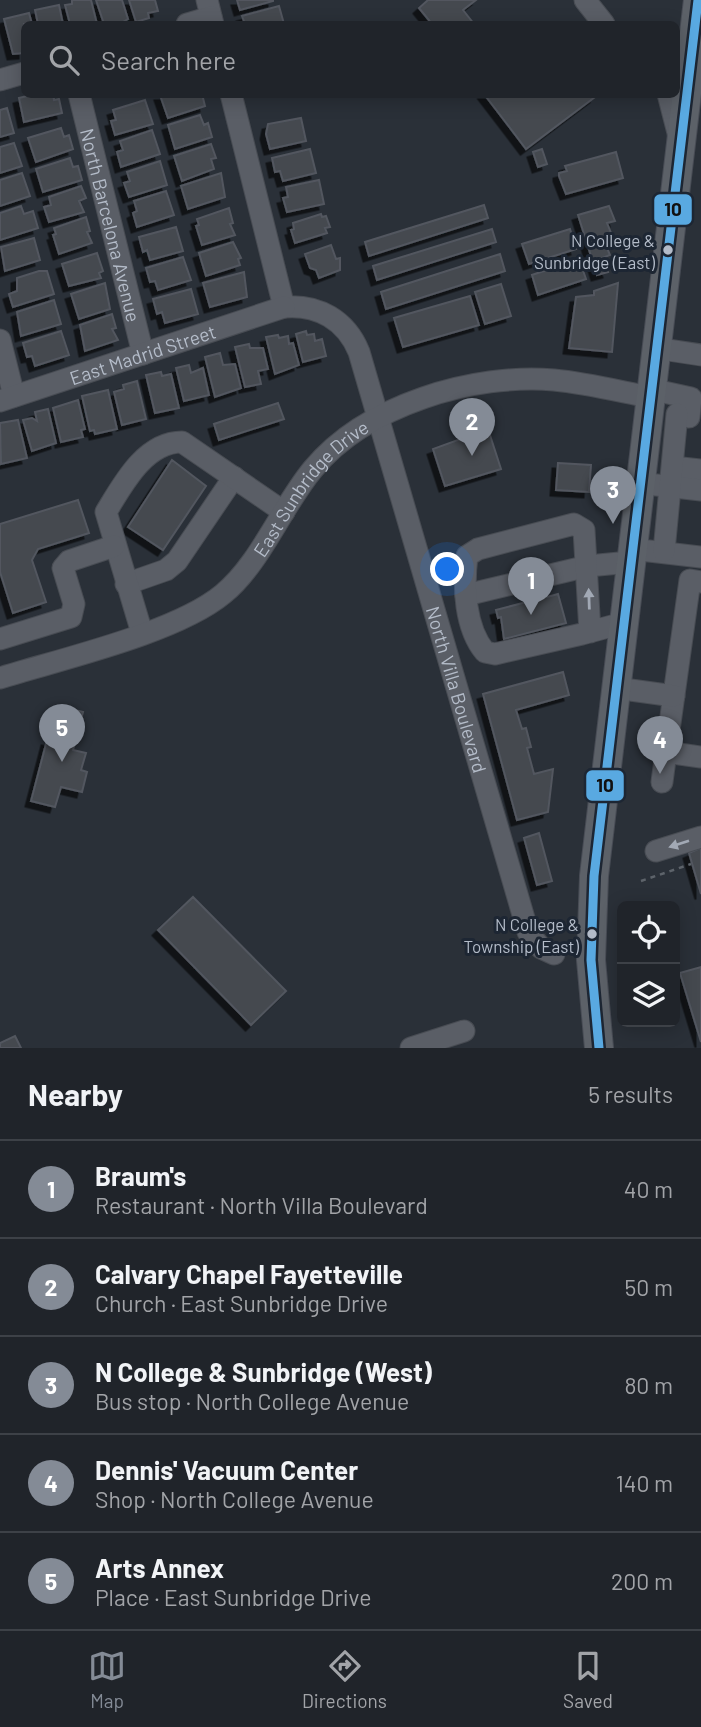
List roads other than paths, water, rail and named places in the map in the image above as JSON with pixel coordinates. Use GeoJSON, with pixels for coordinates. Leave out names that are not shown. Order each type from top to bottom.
{"type":"FeatureCollection","features":[{"type":"Feature","properties":{"kind":"main road"},"geometry":{"type":"LineString","coordinates":[[598,1048],[591,960],[594,876],[680,145],[684,57],[698,0]]}},
{"type":"Feature","properties":{"kind":"street"},"geometry":{"type":"LineString","coordinates":[[585,0],[602,21]]}},
{"type":"Feature","properties":{"kind":"street"},"geometry":{"type":"LineString","coordinates":[[194,21],[210,14]]}},
{"type":"Feature","properties":{"kind":"street"},"geometry":{"type":"LineString","coordinates":[[0,80],[21,74]]}},
{"type":"Feature","properties":{"kind":"street","name":"North Barcelona Avenue"},"geometry":{"type":"LineString","coordinates":[[80,98],[143,354]]}},
{"type":"Feature","properties":{"kind":"street"},"geometry":{"type":"LineString","coordinates":[[232,98],[284,307]]}},
{"type":"Feature","properties":{"kind":"street"},"geometry":{"type":"LineString","coordinates":[[669,98],[680,145]]}},
{"type":"Feature","properties":{"kind":"street","name":"East Madrid Street"},"geometry":{"type":"LineString","coordinates":[[7,398],[284,307]]}},
{"type":"Feature","properties":{"kind":"street","name":"North Villa Boulevard"},"geometry":{"type":"LineString","coordinates":[[284,307],[312,308],[347,330],[359,352],[528,932],[541,948],[554,954]]}},
{"type":"Feature","properties":{"kind":"street"},"geometry":{"type":"LineString","coordinates":[[0,340],[7,398]]}},
{"type":"Feature","properties":{"kind":"street"},"geometry":{"type":"LineString","coordinates":[[655,348],[701,355]]}},
{"type":"Feature","properties":{"kind":"street","name":"East Sunbridge Drive"},"geometry":{"type":"LineString","coordinates":[[0,678],[186,617],[225,593],[327,454],[379,418],[425,398],[492,381],[554,380],[692,409]]}},
{"type":"Feature","properties":{"kind":"street"},"geometry":{"type":"LineString","coordinates":[[664,551],[671,477],[692,409]]}},
{"type":"Feature","properties":{"kind":"street"},"geometry":{"type":"LineString","coordinates":[[142,633],[106,512],[153,450],[182,442],[284,512]]}},
{"type":"Feature","properties":{"kind":"street"},"geometry":{"type":"LineString","coordinates":[[639,483],[701,470]]}},
{"type":"Feature","properties":{"kind":"street"},"geometry":{"type":"LineString","coordinates":[[126,584],[166,570],[177,561],[234,477]]}},
{"type":"Feature","properties":{"kind":"street"},"geometry":{"type":"LineString","coordinates":[[671,477],[701,490]]}},
{"type":"Feature","properties":{"kind":"street"},"geometry":{"type":"LineString","coordinates":[[586,633],[587,566],[584,530],[574,524],[478,549],[467,556],[468,608],[477,643],[485,652],[495,654],[586,633],[623,623]]}},
{"type":"Feature","properties":{"kind":"street"},"geometry":{"type":"LineString","coordinates":[[0,639],[71,617],[74,604],[63,568],[69,561],[114,546]]}},
{"type":"Feature","properties":{"kind":"street"},"geometry":{"type":"LineString","coordinates":[[436,616],[468,608],[587,566],[631,556],[664,551],[701,557]]}},
{"type":"Feature","properties":{"kind":"street"},"geometry":{"type":"LineString","coordinates":[[662,782],[690,580],[701,582]]}},
{"type":"Feature","properties":{"kind":"street"},"geometry":{"type":"LineString","coordinates":[[616,688],[674,696]]}},
{"type":"Feature","properties":{"kind":"street"},"geometry":{"type":"LineString","coordinates":[[666,752],[701,757]]}},
{"type":"Feature","properties":{"kind":"street"},"geometry":{"type":"LineString","coordinates":[[656,852],[701,837]]}},
{"type":"Feature","properties":{"kind":"street"},"geometry":{"type":"LineString","coordinates":[[411,1048],[464,1031]]}},
{"type":"Feature","properties":{"kind":"place","name":"N College & Sunbridge (East)"},"geometry":{"type":"Point","coordinates":[668,250]}},
{"type":"Feature","properties":{"kind":"place","name":"Calvary Chapel Fayetteville"},"geometry":{"type":"Point","coordinates":[472,456]}},
{"type":"Feature","properties":{"kind":"place","name":"N College & Sunbridge (West)"},"geometry":{"type":"Point","coordinates":[613,524]}},
{"type":"Feature","properties":{"kind":"place","name":"Braum's"},"geometry":{"type":"Point","coordinates":[531,615]}},
{"type":"Feature","properties":{"kind":"place","name":"Arts Annex"},"geometry":{"type":"Point","coordinates":[62,762]}},
{"type":"Feature","properties":{"kind":"place","name":"Dennis' Vacuum Center"},"geometry":{"type":"Point","coordinates":[660,774]}},
{"type":"Feature","properties":{"kind":"place","name":"N College & Township (East)"},"geometry":{"type":"Point","coordinates":[592,934]}}]}
